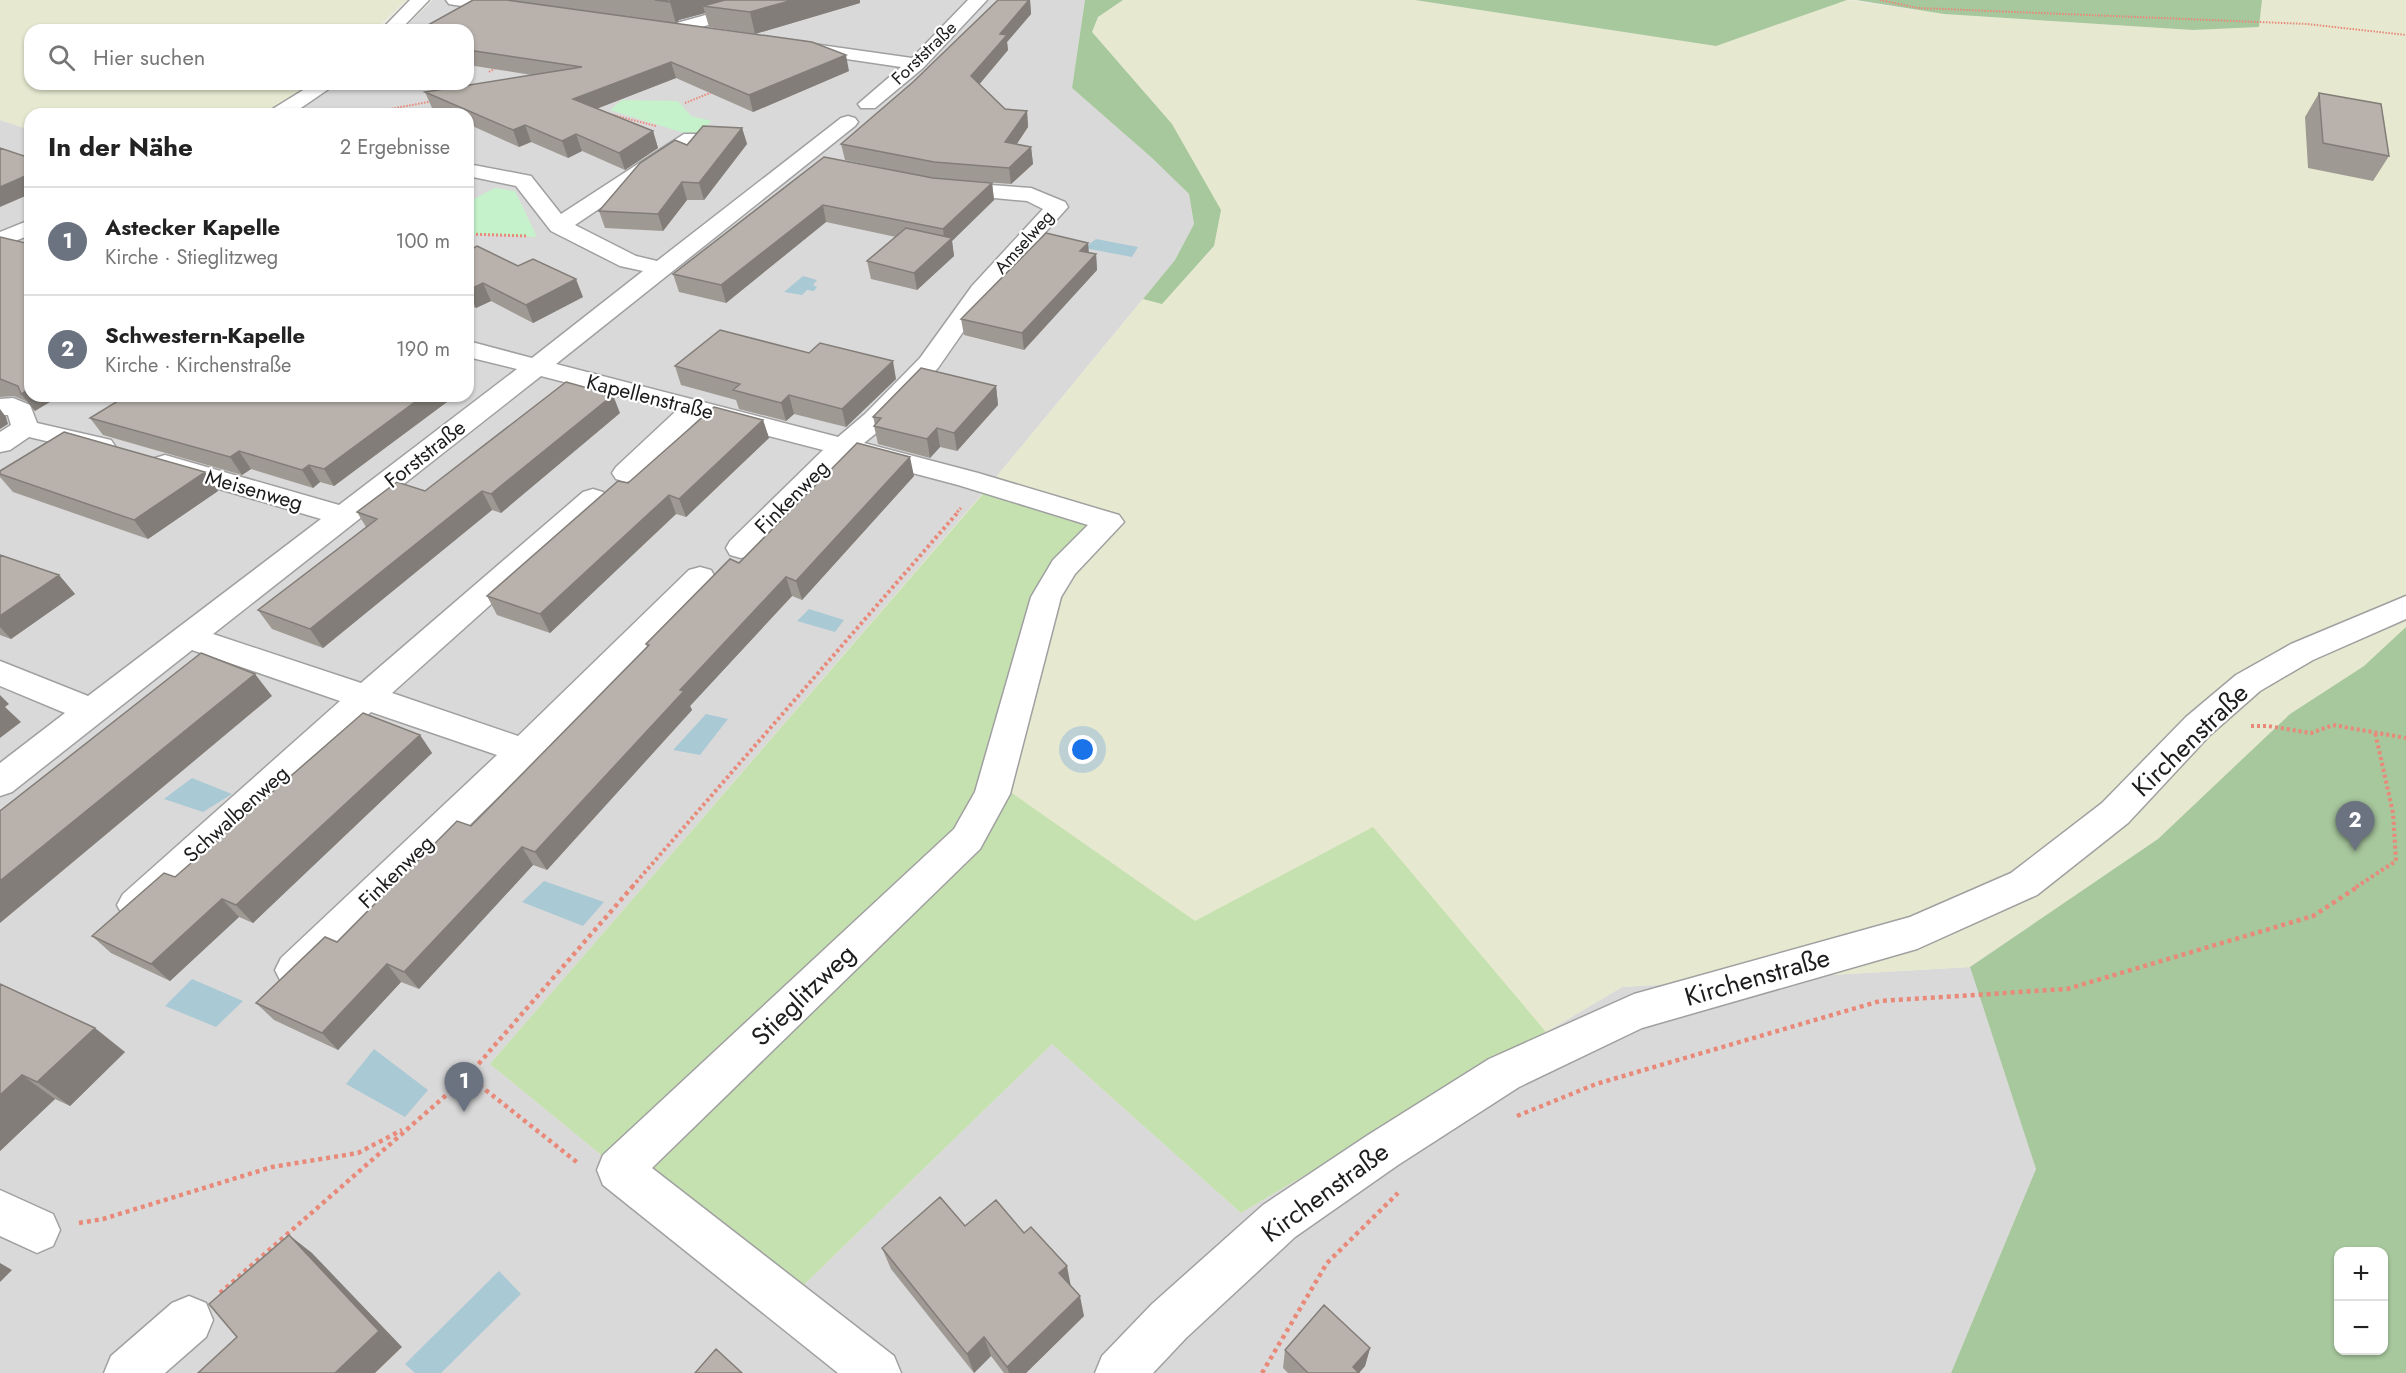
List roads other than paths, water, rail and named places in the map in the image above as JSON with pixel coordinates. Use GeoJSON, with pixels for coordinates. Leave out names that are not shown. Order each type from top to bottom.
{"type":"FeatureCollection","features":[{"type":"Feature","properties":{"kind":"street"},"geometry":{"type":"LineString","coordinates":[[396,24],[420,0]]}},
{"type":"Feature","properties":{"kind":"street"},"geometry":{"type":"LineString","coordinates":[[455,0],[496,2],[535,11]]}},
{"type":"Feature","properties":{"kind":"street"},"geometry":{"type":"LineString","coordinates":[[672,30],[779,0]]}},
{"type":"Feature","properties":{"kind":"street","name":"Forststraße"},"geometry":{"type":"LineString","coordinates":[[868,104],[916,64],[978,0]]}},
{"type":"Feature","properties":{"kind":"street"},"geometry":{"type":"LineString","coordinates":[[649,27],[712,36]]}},
{"type":"Feature","properties":{"kind":"street"},"geometry":{"type":"LineString","coordinates":[[780,45],[916,64]]}},
{"type":"Feature","properties":{"kind":"street"},"geometry":{"type":"LineString","coordinates":[[288,108],[317,90]]}},
{"type":"Feature","properties":{"kind":"street","name":"Forststraße"},"geometry":{"type":"LineString","coordinates":[[0,782],[663,268],[813,162],[848,122]]}},
{"type":"Feature","properties":{"kind":"street"},"geometry":{"type":"LineString","coordinates":[[559,226],[691,138]]}},
{"type":"Feature","properties":{"kind":"street"},"geometry":{"type":"LineString","coordinates":[[474,175],[523,182],[559,226],[628,261],[663,268]]}},
{"type":"Feature","properties":{"kind":"street","name":"Amselweg"},"geometry":{"type":"LineString","coordinates":[[844,446],[875,420],[929,363],[980,291],[1057,207],[1031,195],[925,185]]}},
{"type":"Feature","properties":{"kind":"street"},"geometry":{"type":"LineString","coordinates":[[0,222],[24,229]]}},
{"type":"Feature","properties":{"kind":"street"},"geometry":{"type":"LineString","coordinates":[[0,240],[24,231]]}},
{"type":"Feature","properties":{"kind":"street","name":"Kapellenstraße"},"geometry":{"type":"LineString","coordinates":[[474,351],[968,479],[1109,522]]}},
{"type":"Feature","properties":{"kind":"street"},"geometry":{"type":"LineString","coordinates":[[0,406],[12,406],[21,411],[25,428],[0,444]]}},
{"type":"Feature","properties":{"kind":"street"},"geometry":{"type":"LineString","coordinates":[[626,473],[695,408]]}},
{"type":"Feature","properties":{"kind":"street","name":"Meisenweg"},"geometry":{"type":"LineString","coordinates":[[25,428],[132,454],[345,516]]}},
{"type":"Feature","properties":{"kind":"street","name":"Finkenweg"},"geometry":{"type":"LineString","coordinates":[[741,548],[825,461],[844,446]]}},
{"type":"Feature","properties":{"kind":"street","name":"Schwalbenweg"},"geometry":{"type":"LineString","coordinates":[[117,923],[365,698],[593,498]]}},
{"type":"Feature","properties":{"kind":"street","name":"Stieglitzweg"},"geometry":{"type":"LineString","coordinates":[[877,1373],[619,1170],[967,839],[992,794],[1046,597],[1064,567],[1109,522]]}},
{"type":"Feature","properties":{"kind":"street","name":"Finkenweg"},"geometry":{"type":"LineString","coordinates":[[270,994],[524,751],[700,577]]}},
{"type":"Feature","properties":{"kind":"street","name":"Kirchenstraße"},"geometry":{"type":"LineString","coordinates":[[1119,1373],[1169,1321],[1279,1221],[1383,1150],[1504,1073],[1634,1012],[1917,932],[2024,884],[2115,813],[2198,726],[2257,677],[2302,652],[2406,607]]}},
{"type":"Feature","properties":{"kind":"street"},"geometry":{"type":"LineString","coordinates":[[188,637],[524,751]]}},
{"type":"Feature","properties":{"kind":"street"},"geometry":{"type":"LineString","coordinates":[[0,673],[92,711]]}},
{"type":"Feature","properties":{"kind":"street"},"geometry":{"type":"LineString","coordinates":[[128,1373],[189,1320]]}},
{"type":"Feature","properties":{"kind":"water"},"geometry":{"type":"Polygon","coordinates":[[[1096,239],[1138,247],[1132,257],[1084,248],[1096,239]]]}},
{"type":"Feature","properties":{"kind":"water"},"geometry":{"type":"Polygon","coordinates":[[[803,276],[817,280],[813,285],[817,287],[814,291],[807,290],[802,295],[784,292],[803,276]]]}},
{"type":"Feature","properties":{"kind":"water"},"geometry":{"type":"Polygon","coordinates":[[[809,609],[844,620],[835,632],[797,621],[809,609]]]}},
{"type":"Feature","properties":{"kind":"water"},"geometry":{"type":"Polygon","coordinates":[[[706,714],[728,719],[700,755],[673,750],[706,714]]]}},
{"type":"Feature","properties":{"kind":"water"},"geometry":{"type":"Polygon","coordinates":[[[192,778],[232,794],[203,812],[164,799],[192,778]]]}},
{"type":"Feature","properties":{"kind":"water"},"geometry":{"type":"Polygon","coordinates":[[[544,881],[604,902],[583,926],[522,902],[544,881]]]}},
{"type":"Feature","properties":{"kind":"water"},"geometry":{"type":"Polygon","coordinates":[[[192,979],[243,1001],[216,1027],[165,1006],[192,979]]]}},
{"type":"Feature","properties":{"kind":"water"},"geometry":{"type":"Polygon","coordinates":[[[374,1049],[428,1090],[405,1117],[346,1084],[374,1049]]]}},
{"type":"Feature","properties":{"kind":"water"},"geometry":{"type":"Polygon","coordinates":[[[499,1271],[521,1294],[441,1373],[415,1373],[405,1364],[499,1271]]]}},
{"type":"Feature","properties":{"kind":"place","name":"Schwestern-Kapelle"},"geometry":{"type":"Point","coordinates":[2355,851]}},
{"type":"Feature","properties":{"kind":"place","name":"Astecker Kapelle"},"geometry":{"type":"Point","coordinates":[464,1112]}}]}
